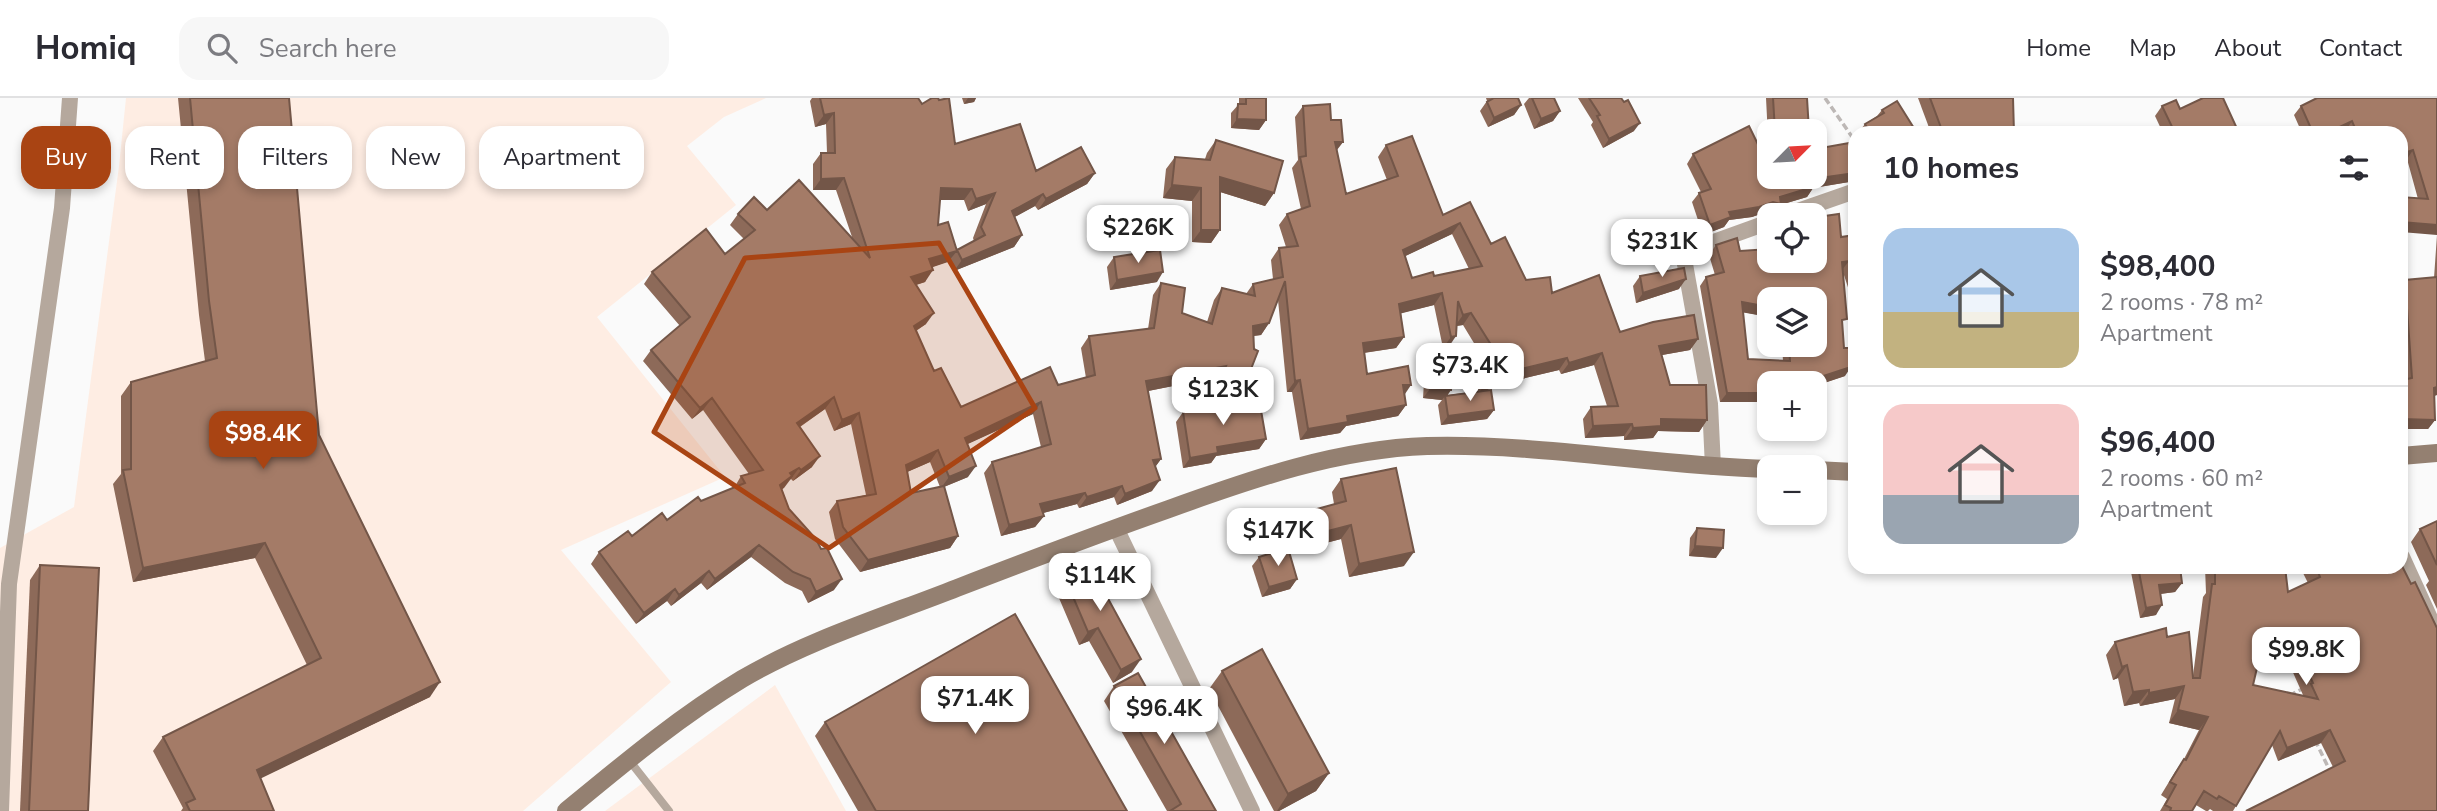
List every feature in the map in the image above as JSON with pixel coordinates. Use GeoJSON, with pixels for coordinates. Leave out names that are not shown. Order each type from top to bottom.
{"type":"FeatureCollection","features":[{"type":"Feature","properties":{"kind":"main road"},"geometry":{"type":"LineString","coordinates":[[566,811],[692,710],[746,677],[802,649],[1115,528],[1257,477],[1352,455],[1426,446],[1509,449],[1757,469]]}},
{"type":"Feature","properties":{"kind":"main road"},"geometry":{"type":"LineString","coordinates":[[2408,455],[2437,453]]}},
{"type":"Feature","properties":{"kind":"main road"},"geometry":{"type":"LineString","coordinates":[[1827,471],[1848,472]]}},
{"type":"Feature","properties":{"kind":"street"},"geometry":{"type":"LineString","coordinates":[[1,811],[9,584],[62,208],[70,98]]}},
{"type":"Feature","properties":{"kind":"street"},"geometry":{"type":"LineString","coordinates":[[1820,203],[1848,193]]}},
{"type":"Feature","properties":{"kind":"street"},"geometry":{"type":"LineString","coordinates":[[1713,467],[1710,404],[1683,253],[1757,226]]}},
{"type":"Feature","properties":{"kind":"street"},"geometry":{"type":"LineString","coordinates":[[1115,528],[1252,811]]}},
{"type":"Feature","properties":{"kind":"street"},"geometry":{"type":"LineString","coordinates":[[2408,572],[2437,636]]}},
{"type":"Feature","properties":{"kind":"lane"},"geometry":{"type":"LineString","coordinates":[[629,760],[668,811]]}},
{"type":"Feature","properties":{"kind":"path"},"geometry":{"type":"LineString","coordinates":[[1825,98],[1848,131]]}},
{"type":"Feature","properties":{"kind":"path"},"geometry":{"type":"LineString","coordinates":[[2299,704],[2294,693],[2306,687]]}},
{"type":"Feature","properties":{"kind":"path"},"geometry":{"type":"LineString","coordinates":[[2313,736],[2333,779]]}},
{"type":"Feature","properties":{"kind":"highlighted area"},"geometry":{"type":"Polygon","coordinates":[[[939,243],[1035,408],[829,548],[654,432],[745,258],[939,243]]]}},
{"type":"Feature","properties":{"kind":"shaded area"},"geometry":{"type":"Polygon","coordinates":[[[126,98],[766,98],[724,117],[687,146],[736,205],[597,317],[725,477],[561,550],[671,682],[523,811],[0,811],[0,548],[74,507],[126,98]]]}},
{"type":"Feature","properties":{"kind":"shaded area"},"geometry":{"type":"Polygon","coordinates":[[[775,685],[846,811],[605,811],[775,685]]]}},
{"type":"Feature","properties":{"kind":"building"},"geometry":{"type":"Polygon","coordinates":[[[190,98],[289,98],[291,126],[238,126],[238,189],[297,189],[319,435],[440,682],[257,770],[274,811],[190,811],[186,803],[195,799],[163,737],[321,658],[265,543],[143,568],[123,470],[131,469],[131,382],[217,358],[199,189],[224,189],[224,126],[193,126],[190,98]]]}},
{"type":"Feature","properties":{"kind":"building"},"geometry":{"type":"Polygon","coordinates":[[[820,98],[918,98],[922,104],[932,98],[949,98],[955,144],[1020,124],[1036,171],[1081,147],[1095,173],[1046,199],[1043,194],[1012,211],[1022,235],[962,260],[957,250],[985,235],[981,227],[995,193],[976,199],[972,189],[941,188],[938,225],[948,222],[957,251],[929,259],[933,270],[911,277],[934,313],[914,326],[934,371],[941,368],[961,407],[1050,367],[1058,385],[1095,375],[1089,336],[1154,328],[1161,283],[1185,288],[1182,313],[1212,324],[1222,288],[1255,296],[1253,284],[1283,277],[1279,248],[1298,246],[1287,214],[1310,206],[1300,157],[1306,156],[1303,106],[1330,104],[1331,120],[1341,120],[1343,142],[1335,142],[1346,194],[1398,176],[1386,145],[1412,136],[1443,215],[1470,202],[1491,244],[1505,237],[1526,280],[1550,277],[1552,293],[1599,275],[1620,332],[1653,322],[1694,315],[1698,339],[1659,346],[1670,385],[1706,385],[1707,420],[1661,419],[1661,426],[1633,428],[1632,424],[1593,426],[1591,407],[1618,406],[1602,353],[1569,363],[1567,358],[1521,369],[1487,381],[1477,354],[1493,348],[1471,313],[1463,315],[1458,301],[1456,336],[1451,337],[1442,293],[1399,304],[1404,337],[1363,343],[1367,374],[1408,366],[1411,385],[1403,385],[1406,405],[1347,416],[1348,422],[1308,429],[1300,380],[1295,381],[1285,281],[1269,323],[1253,326],[1254,349],[1258,351],[1244,387],[1221,378],[1226,366],[1146,381],[1161,459],[1153,460],[1160,480],[1125,494],[1122,486],[1087,497],[1085,493],[1040,504],[1044,516],[1009,525],[992,462],[1051,444],[1041,402],[965,438],[976,466],[949,477],[938,450],[906,465],[911,493],[944,486],[958,536],[868,560],[843,527],[837,501],[876,494],[859,413],[842,420],[834,397],[797,423],[820,456],[801,470],[799,468],[790,473],[792,476],[780,485],[789,509],[816,539],[821,549],[827,548],[842,579],[816,592],[810,579],[793,572],[759,545],[715,579],[709,571],[679,595],[675,589],[644,613],[599,552],[628,531],[632,536],[662,513],[667,520],[698,497],[701,501],[745,483],[741,476],[763,470],[712,398],[700,408],[651,350],[690,317],[652,272],[706,229],[725,254],[755,230],[738,214],[754,197],[767,210],[799,180],[870,258],[844,178],[821,179],[821,153],[835,153],[834,113],[824,115],[820,98]],[[1460,223],[1403,250],[1412,278],[1433,272],[1434,276],[1482,266],[1460,223]]]}},
{"type":"Feature","properties":{"kind":"building"},"geometry":{"type":"Polygon","coordinates":[[[1246,98],[1266,98],[1266,120],[1237,119],[1238,104],[1246,104],[1246,98]]]}},
{"type":"Feature","properties":{"kind":"building"},"geometry":{"type":"Polygon","coordinates":[[[1494,98],[1518,98],[1521,105],[1494,118],[1487,102],[1494,98]]]}},
{"type":"Feature","properties":{"kind":"building"},"geometry":{"type":"Polygon","coordinates":[[[1532,98],[1554,98],[1560,111],[1541,119],[1532,98]]]}},
{"type":"Feature","properties":{"kind":"building"},"geometry":{"type":"Polygon","coordinates":[[[1589,98],[1621,98],[1624,102],[1628,100],[1640,123],[1609,139],[1597,116],[1600,115],[1589,98]]]}},
{"type":"Feature","properties":{"kind":"building"},"geometry":{"type":"Polygon","coordinates":[[[1773,98],[1807,98],[1808,119],[1774,119],[1773,98]]]}},
{"type":"Feature","properties":{"kind":"building"},"geometry":{"type":"Polygon","coordinates":[[[1930,98],[2013,98],[2014,126],[1940,126],[1930,98]]]}},
{"type":"Feature","properties":{"kind":"building"},"geometry":{"type":"Polygon","coordinates":[[[2203,98],[2223,98],[2236,126],[2172,126],[2162,106],[2176,100],[2180,109],[2203,98]]]}},
{"type":"Feature","properties":{"kind":"building"},"geometry":{"type":"Polygon","coordinates":[[[2317,98],[2437,98],[2437,225],[2408,223],[2408,198],[2428,199],[2413,150],[2408,152],[2408,126],[2354,126],[2352,121],[2342,126],[2310,126],[2301,106],[2317,98]]]}},
{"type":"Feature","properties":{"kind":"building"},"geometry":{"type":"Polygon","coordinates":[[[1897,101],[1913,126],[1866,126],[1865,124],[1884,113],[1882,110],[1897,101]]]}},
{"type":"Feature","properties":{"kind":"building"},"geometry":{"type":"Polygon","coordinates":[[[1749,126],[1757,142],[1757,189],[1806,189],[1780,197],[1781,203],[1757,203],[1757,207],[1729,212],[1731,217],[1710,225],[1699,193],[1711,189],[1693,154],[1749,126]]]}},
{"type":"Feature","properties":{"kind":"building"},"geometry":{"type":"Polygon","coordinates":[[[1216,140],[1283,161],[1274,193],[1220,177],[1220,230],[1201,230],[1201,188],[1172,185],[1175,157],[1210,160],[1216,140]]]}},
{"type":"Feature","properties":{"kind":"building"},"geometry":{"type":"Polygon","coordinates":[[[1848,143],[1848,174],[1827,177],[1827,147],[1848,143]]]}},
{"type":"Feature","properties":{"kind":"building"},"geometry":{"type":"Polygon","coordinates":[[[1839,214],[1841,237],[1848,236],[1848,261],[1842,262],[1847,319],[1842,320],[1844,348],[1848,348],[1848,368],[1827,375],[1827,371],[1757,371],[1757,393],[1727,393],[1706,277],[1724,272],[1716,245],[1737,238],[1740,251],[1757,250],[1757,273],[1827,273],[1827,216],[1839,214]]]}},
{"type":"Feature","properties":{"kind":"building"},"geometry":{"type":"Polygon","coordinates":[[[1160,250],[1163,272],[1117,280],[1114,257],[1160,250]]]}},
{"type":"Feature","properties":{"kind":"building"},"geometry":{"type":"Polygon","coordinates":[[[1684,268],[1686,279],[1643,293],[1640,276],[1684,268]]]}},
{"type":"Feature","properties":{"kind":"building"},"geometry":{"type":"Polygon","coordinates":[[[2437,277],[2435,420],[2408,419],[2408,379],[2412,378],[2408,280],[2437,277]]]}},
{"type":"Feature","properties":{"kind":"building"},"geometry":{"type":"Polygon","coordinates":[[[1432,356],[1453,358],[1451,390],[1430,389],[1432,356]]]}},
{"type":"Feature","properties":{"kind":"building"},"geometry":{"type":"Polygon","coordinates":[[[1491,390],[1494,410],[1448,416],[1445,396],[1491,390]]]}},
{"type":"Feature","properties":{"kind":"building"},"geometry":{"type":"Polygon","coordinates":[[[1259,399],[1266,439],[1217,447],[1218,453],[1190,458],[1183,412],[1259,399]]]}},
{"type":"Feature","properties":{"kind":"building"},"geometry":{"type":"Polygon","coordinates":[[[1396,468],[1414,552],[1359,564],[1351,525],[1301,538],[1295,515],[1346,501],[1341,479],[1396,468]]]}},
{"type":"Feature","properties":{"kind":"building"},"geometry":{"type":"Polygon","coordinates":[[[2437,521],[2437,565],[2420,529],[2437,521]]]}},
{"type":"Feature","properties":{"kind":"building"},"geometry":{"type":"Polygon","coordinates":[[[1697,528],[1724,530],[1723,548],[1695,546],[1697,528]]]}},
{"type":"Feature","properties":{"kind":"building"},"geometry":{"type":"Polygon","coordinates":[[[1288,548],[1297,579],[1269,587],[1259,557],[1288,548]]]}},
{"type":"Feature","properties":{"kind":"building"},"geometry":{"type":"Polygon","coordinates":[[[1087,560],[1141,659],[1121,670],[1098,628],[1088,632],[1062,571],[1087,560]]]}},
{"type":"Feature","properties":{"kind":"building"},"geometry":{"type":"Polygon","coordinates":[[[40,565],[99,568],[88,811],[29,811],[40,565]]]}},
{"type":"Feature","properties":{"kind":"building"},"geometry":{"type":"Polygon","coordinates":[[[2139,574],[2181,574],[2182,583],[2159,585],[2162,605],[2146,608],[2139,574]]]}},
{"type":"Feature","properties":{"kind":"building"},"geometry":{"type":"Polygon","coordinates":[[[2215,574],[2286,574],[2288,592],[2320,577],[2319,574],[2406,574],[2411,584],[2415,582],[2437,628],[2437,811],[2246,811],[2345,761],[2330,730],[2287,748],[2280,731],[2236,806],[2204,791],[2192,811],[2170,811],[2171,808],[2165,805],[2176,785],[2170,782],[2184,759],[2186,760],[2208,717],[2178,710],[2184,686],[2149,693],[2149,690],[2133,692],[2127,665],[2122,667],[2115,642],[2166,628],[2167,637],[2189,632],[2193,678],[2200,678],[2215,574]],[[2260,655],[2253,685],[2318,699],[2311,684],[2313,683],[2300,655],[2260,655]]]}},
{"type":"Feature","properties":{"kind":"building"},"geometry":{"type":"Polygon","coordinates":[[[1015,614],[1127,811],[876,811],[825,722],[1015,614]]]}},
{"type":"Feature","properties":{"kind":"building"},"geometry":{"type":"Polygon","coordinates":[[[1262,649],[1329,773],[1288,794],[1222,671],[1262,649]]]}},
{"type":"Feature","properties":{"kind":"building"},"geometry":{"type":"Polygon","coordinates":[[[1138,673],[1216,811],[1170,811],[1181,804],[1114,686],[1138,673]]]}}]}
